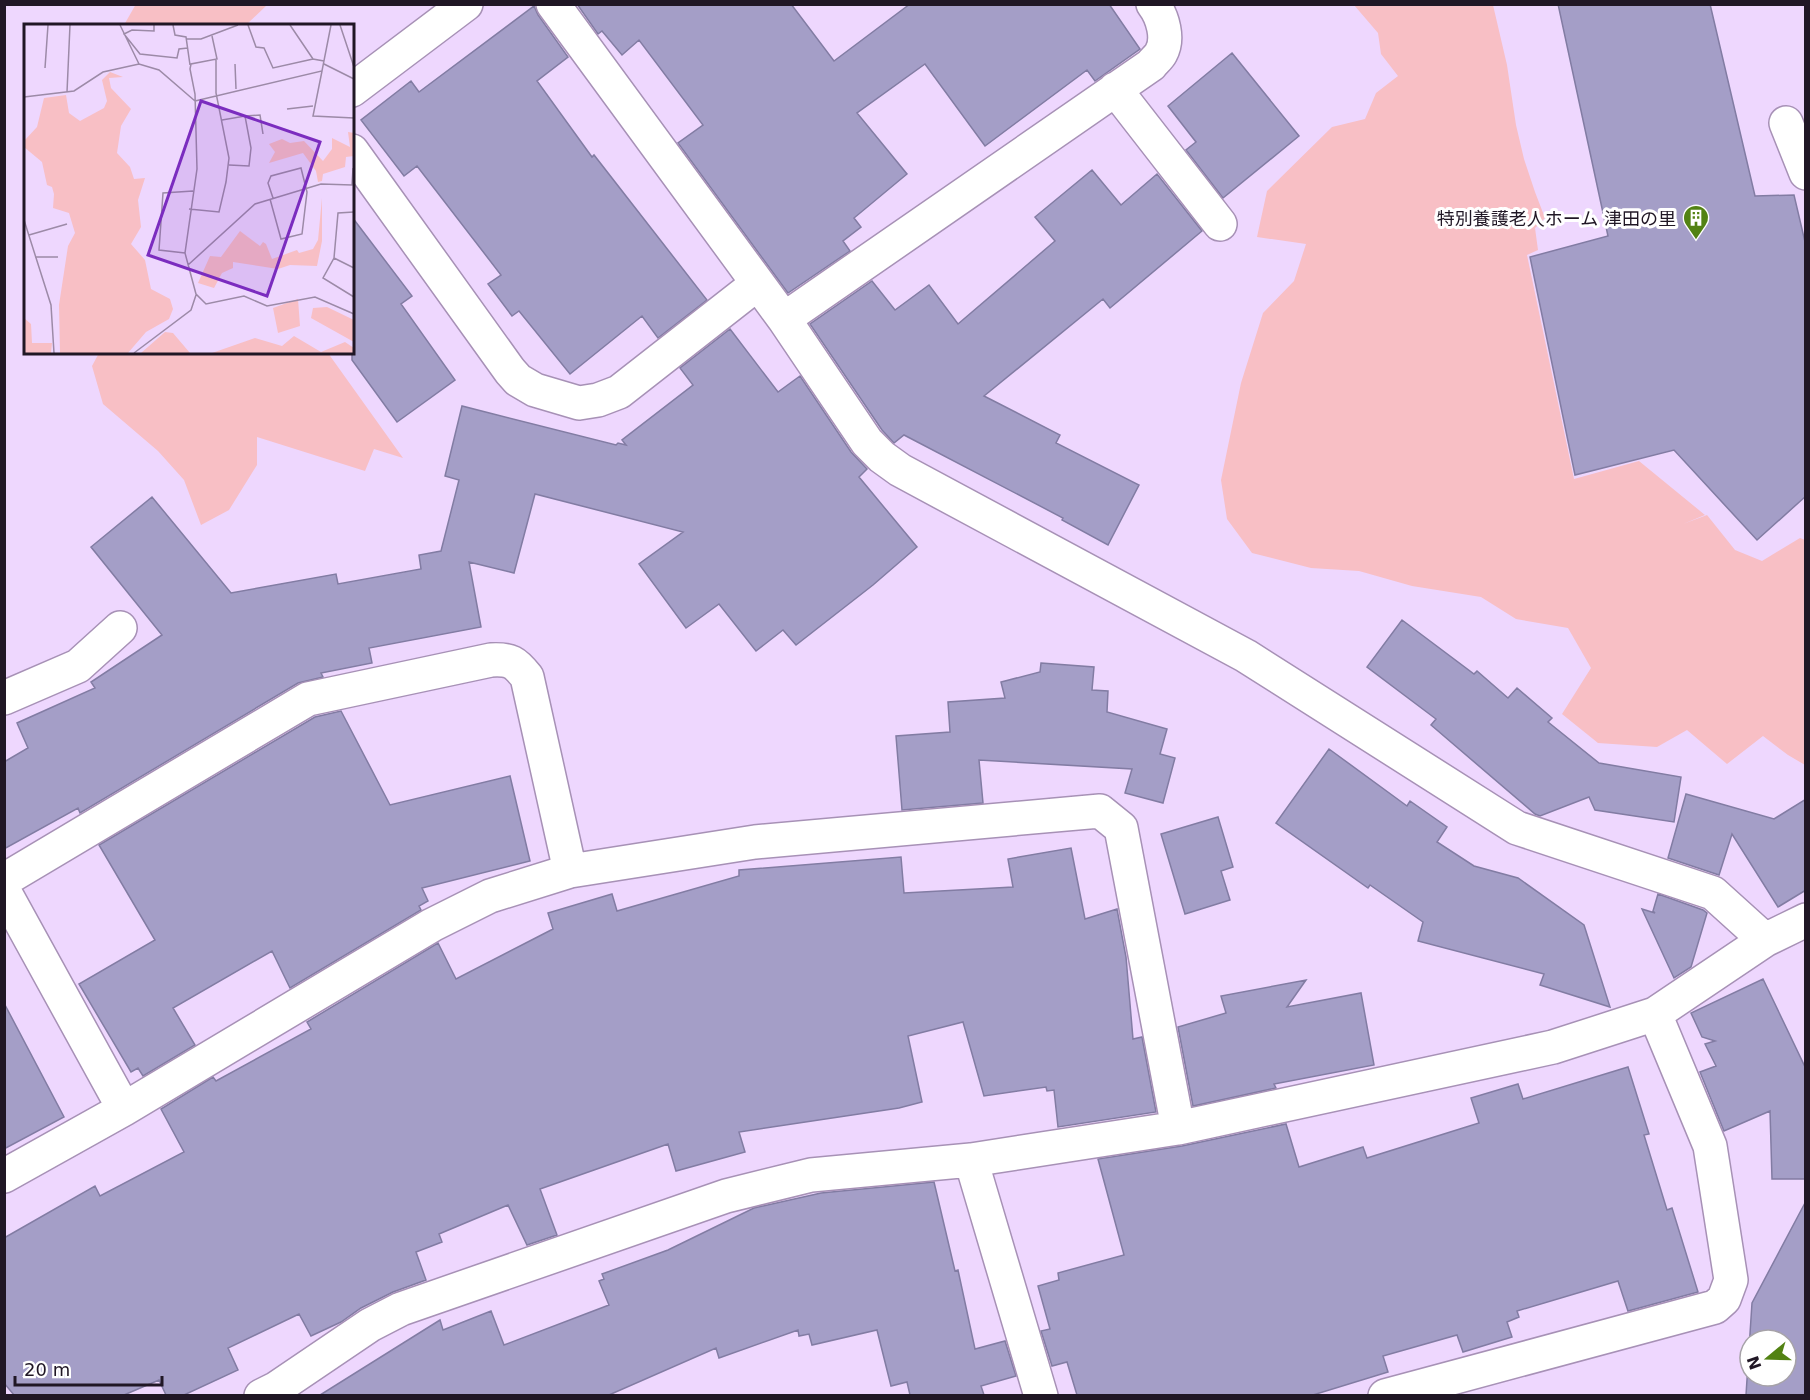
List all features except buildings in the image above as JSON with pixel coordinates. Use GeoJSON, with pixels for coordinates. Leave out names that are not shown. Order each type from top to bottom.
{"type":"FeatureCollection","features":[{"type":"Feature","properties":{"kind":"street"},"geometry":{"type":"LineString","coordinates":[[354,88],[466,4]]}},
{"type":"Feature","properties":{"kind":"street"},"geometry":{"type":"LineString","coordinates":[[553,4],[784,319],[867,442],[900,470],[1246,656],[1517,828],[1713,893],[1765,940]]}},
{"type":"Feature","properties":{"kind":"street"},"geometry":{"type":"LineString","coordinates":[[784,319],[1151,65],[1161,53],[1164,42],[1163,26],[1153,4]]}},
{"type":"Feature","properties":{"kind":"street"},"geometry":{"type":"LineString","coordinates":[[1115,89],[1220,224]]}},
{"type":"Feature","properties":{"kind":"street"},"geometry":{"type":"LineString","coordinates":[[1786,123],[1806,173]]}},
{"type":"Feature","properties":{"kind":"street"},"geometry":{"type":"LineString","coordinates":[[354,154],[510,371],[518,380],[535,390],[579,402],[598,400],[619,392],[757,284]]}},
{"type":"Feature","properties":{"kind":"street"},"geometry":{"type":"LineString","coordinates":[[4,698],[78,666],[120,628]]}},
{"type":"Feature","properties":{"kind":"street"},"geometry":{"type":"LineString","coordinates":[[4,880],[308,699],[503,659],[511,660],[527,677],[570,871]]}},
{"type":"Feature","properties":{"kind":"street"},"geometry":{"type":"LineString","coordinates":[[4,1176],[124,1108],[432,925],[489,896],[570,871],[755,842],[1100,811],[1121,828],[1178,1128]]}},
{"type":"Feature","properties":{"kind":"street"},"geometry":{"type":"LineString","coordinates":[[4,891],[124,1108]]}},
{"type":"Feature","properties":{"kind":"street"},"geometry":{"type":"LineString","coordinates":[[261,1395],[277,1388],[370,1325],[400,1309],[726,1196],[811,1175],[971,1160],[1178,1128],[1553,1047],[1655,1014],[1765,940],[1806,920]]}},
{"type":"Feature","properties":{"kind":"street"},"geometry":{"type":"LineString","coordinates":[[1385,1395],[1715,1306],[1724,1299],[1731,1280],[1710,1146],[1655,1014]]}},
{"type":"Feature","properties":{"kind":"street"},"geometry":{"type":"LineString","coordinates":[[971,1160],[1041,1395]]}},
{"type":"Feature","properties":{"kind":"shaded area"},"geometry":{"type":"Polygon","coordinates":[[[136,4],[267,4],[247,24],[125,24],[136,4]]]}},
{"type":"Feature","properties":{"kind":"shaded area"},"geometry":{"type":"Polygon","coordinates":[[[1354,5],[1493,5],[1507,65],[1516,125],[1524,159],[1545,218],[1535,228],[1538,250],[1527,255],[1574,479],[1639,461],[1705,515],[1683,524],[1707,515],[1735,550],[1762,561],[1800,538],[1805,540],[1805,765],[1763,736],[1727,764],[1687,730],[1657,747],[1598,743],[1562,714],[1591,668],[1568,628],[1516,619],[1481,597],[1412,586],[1359,571],[1311,568],[1252,553],[1227,519],[1221,480],[1241,383],[1263,313],[1294,281],[1306,244],[1257,237],[1267,191],[1332,127],[1365,119],[1376,93],[1398,76],[1381,54],[1378,33],[1354,5]]]}},
{"type":"Feature","properties":{"kind":"shaded area"},"geometry":{"type":"Polygon","coordinates":[[[98,354],[329,354],[403,458],[374,449],[365,471],[257,437],[257,465],[229,510],[201,525],[184,480],[158,451],[103,404],[92,366],[98,354]]]}},
{"type":"Feature","properties":{"kind":"place","name":"特別養護老人ホーム 津田の里"},"geometry":{"type":"Point","coordinates":[1696,241]}}]}
